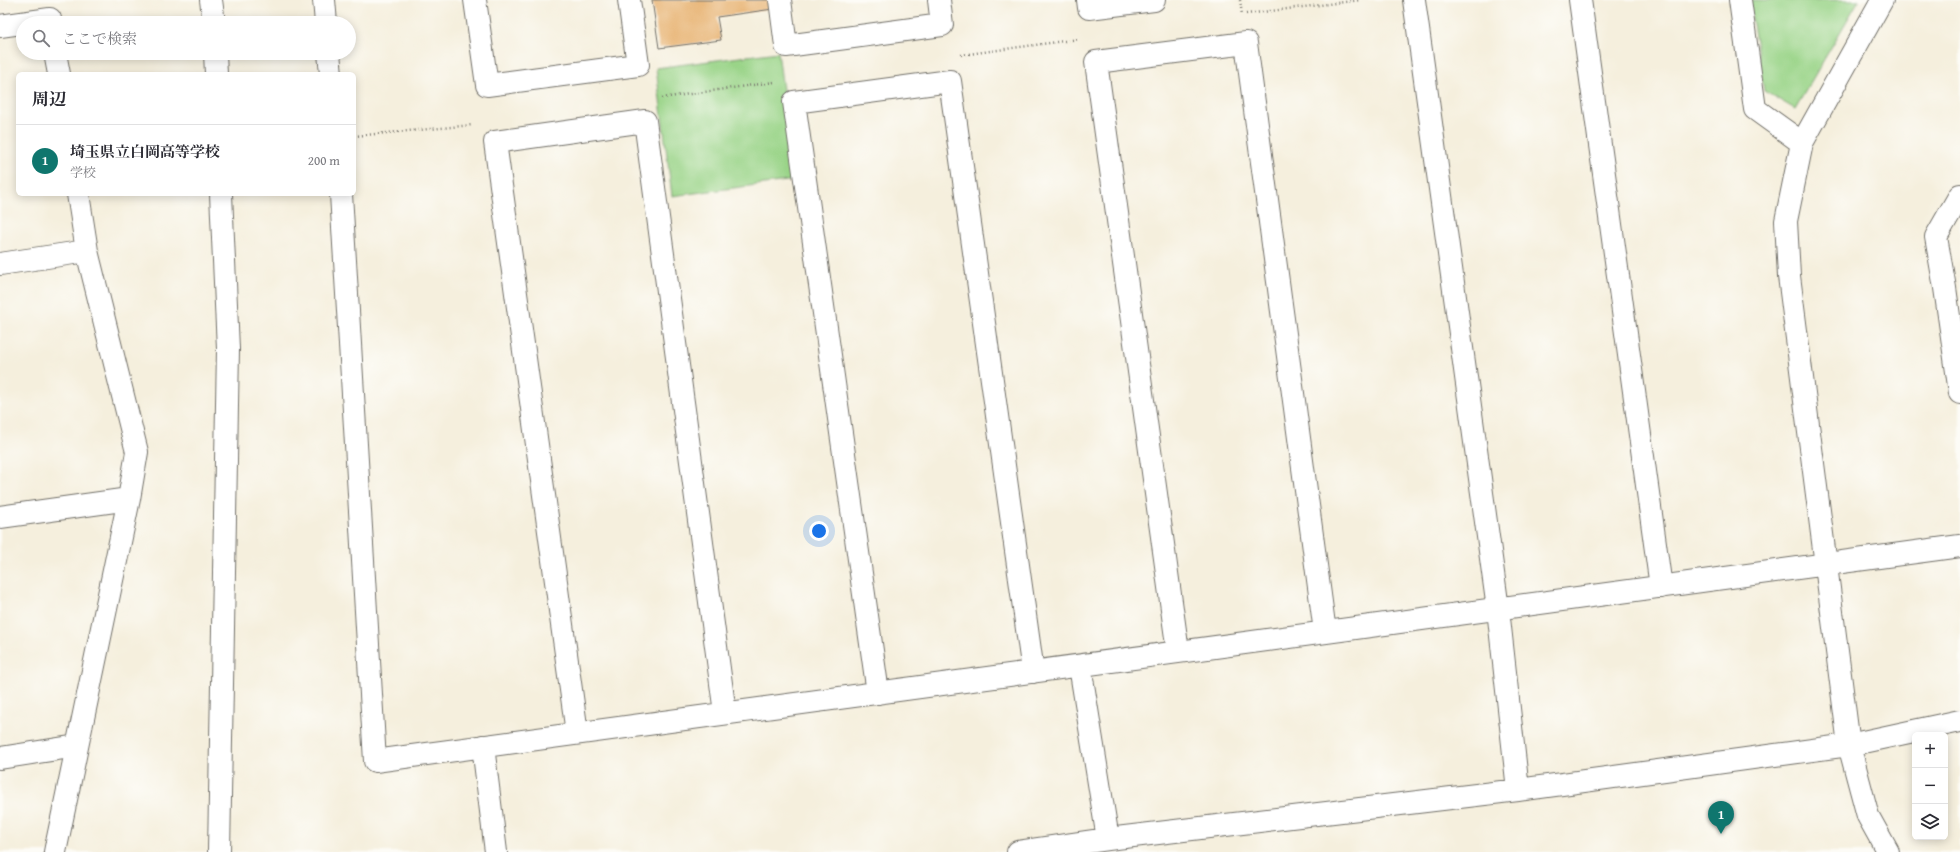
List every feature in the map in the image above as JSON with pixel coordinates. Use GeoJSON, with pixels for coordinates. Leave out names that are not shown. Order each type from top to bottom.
{"type":"FeatureCollection","features":[{"type":"Feature","properties":{"kind":"street"},"geometry":{"type":"LineString","coordinates":[[211,0],[213,16]]}},
{"type":"Feature","properties":{"kind":"street"},"geometry":{"type":"LineString","coordinates":[[324,0],[325,16]]}},
{"type":"Feature","properties":{"kind":"street"},"geometry":{"type":"LineString","coordinates":[[475,0],[487,85],[638,65],[629,0]]}},
{"type":"Feature","properties":{"kind":"street"},"geometry":{"type":"LineString","coordinates":[[780,0],[786,46],[942,25],[939,0]]}},
{"type":"Feature","properties":{"kind":"street"},"geometry":{"type":"LineString","coordinates":[[1088,0],[1089,8],[1154,0]]}},
{"type":"Feature","properties":{"kind":"street"},"geometry":{"type":"LineString","coordinates":[[1414,0],[1498,609],[1518,790]]}},
{"type":"Feature","properties":{"kind":"street"},"geometry":{"type":"LineString","coordinates":[[1580,0],[1661,587]]}},
{"type":"Feature","properties":{"kind":"street"},"geometry":{"type":"LineString","coordinates":[[1740,0],[1755,108],[1802,143]]}},
{"type":"Feature","properties":{"kind":"street"},"geometry":{"type":"LineString","coordinates":[[1882,0],[1802,143],[1786,220],[1788,268],[1849,745],[1868,816],[1888,852]]}},
{"type":"Feature","properties":{"kind":"street"},"geometry":{"type":"LineString","coordinates":[[0,26],[16,22]]}},
{"type":"Feature","properties":{"kind":"street"},"geometry":{"type":"LineString","coordinates":[[1178,652],[1096,62],[1246,43],[1325,632]]}},
{"type":"Feature","properties":{"kind":"street"},"geometry":{"type":"LineString","coordinates":[[56,60],[59,72]]}},
{"type":"Feature","properties":{"kind":"street"},"geometry":{"type":"LineString","coordinates":[[215,60],[216,72]]}},
{"type":"Feature","properties":{"kind":"street"},"geometry":{"type":"LineString","coordinates":[[330,60],[331,72]]}},
{"type":"Feature","properties":{"kind":"street"},"geometry":{"type":"LineString","coordinates":[[878,693],[794,102],[926,84],[950,81],[1033,672]]}},
{"type":"Feature","properties":{"kind":"street"},"geometry":{"type":"LineString","coordinates":[[578,734],[495,142],[518,138],[645,121],[725,713]]}},
{"type":"Feature","properties":{"kind":"street"},"geometry":{"type":"LineString","coordinates":[[1960,195],[1936,237],[1952,286],[1960,393]]}},
{"type":"Feature","properties":{"kind":"street"},"geometry":{"type":"LineString","coordinates":[[55,852],[129,499],[137,452],[86,251],[78,196]]}},
{"type":"Feature","properties":{"kind":"street"},"geometry":{"type":"LineString","coordinates":[[219,852],[228,349],[221,196]]}},
{"type":"Feature","properties":{"kind":"street"},"geometry":{"type":"LineString","coordinates":[[341,196],[375,761],[1960,546]]}},
{"type":"Feature","properties":{"kind":"street"},"geometry":{"type":"LineString","coordinates":[[0,264],[86,251]]}},
{"type":"Feature","properties":{"kind":"street"},"geometry":{"type":"LineString","coordinates":[[0,517],[129,499]]}},
{"type":"Feature","properties":{"kind":"street"},"geometry":{"type":"LineString","coordinates":[[1080,666],[1108,839]]}},
{"type":"Feature","properties":{"kind":"street"},"geometry":{"type":"LineString","coordinates":[[1018,852],[1108,839],[1518,790],[1849,745],[1960,721]]}},
{"type":"Feature","properties":{"kind":"street"},"geometry":{"type":"LineString","coordinates":[[0,758],[77,746]]}},
{"type":"Feature","properties":{"kind":"street"},"geometry":{"type":"LineString","coordinates":[[483,746],[496,852]]}},
{"type":"Feature","properties":{"kind":"green space"},"geometry":{"type":"Polygon","coordinates":[[[1749,0],[1859,0],[1795,109],[1764,91],[1749,0]]]}},
{"type":"Feature","properties":{"kind":"green space"},"geometry":{"type":"Polygon","coordinates":[[[778,52],[795,180],[672,196],[656,68],[778,52]]]}},
{"type":"Feature","properties":{"kind":"building"},"geometry":{"type":"Polygon","coordinates":[[[652,0],[771,0],[773,9],[717,17],[721,40],[659,48],[652,0]]]}},
{"type":"Feature","properties":{"kind":"place","name":"埼玉県立白岡高等学校"},"geometry":{"type":"Point","coordinates":[1721,834]}}]}
